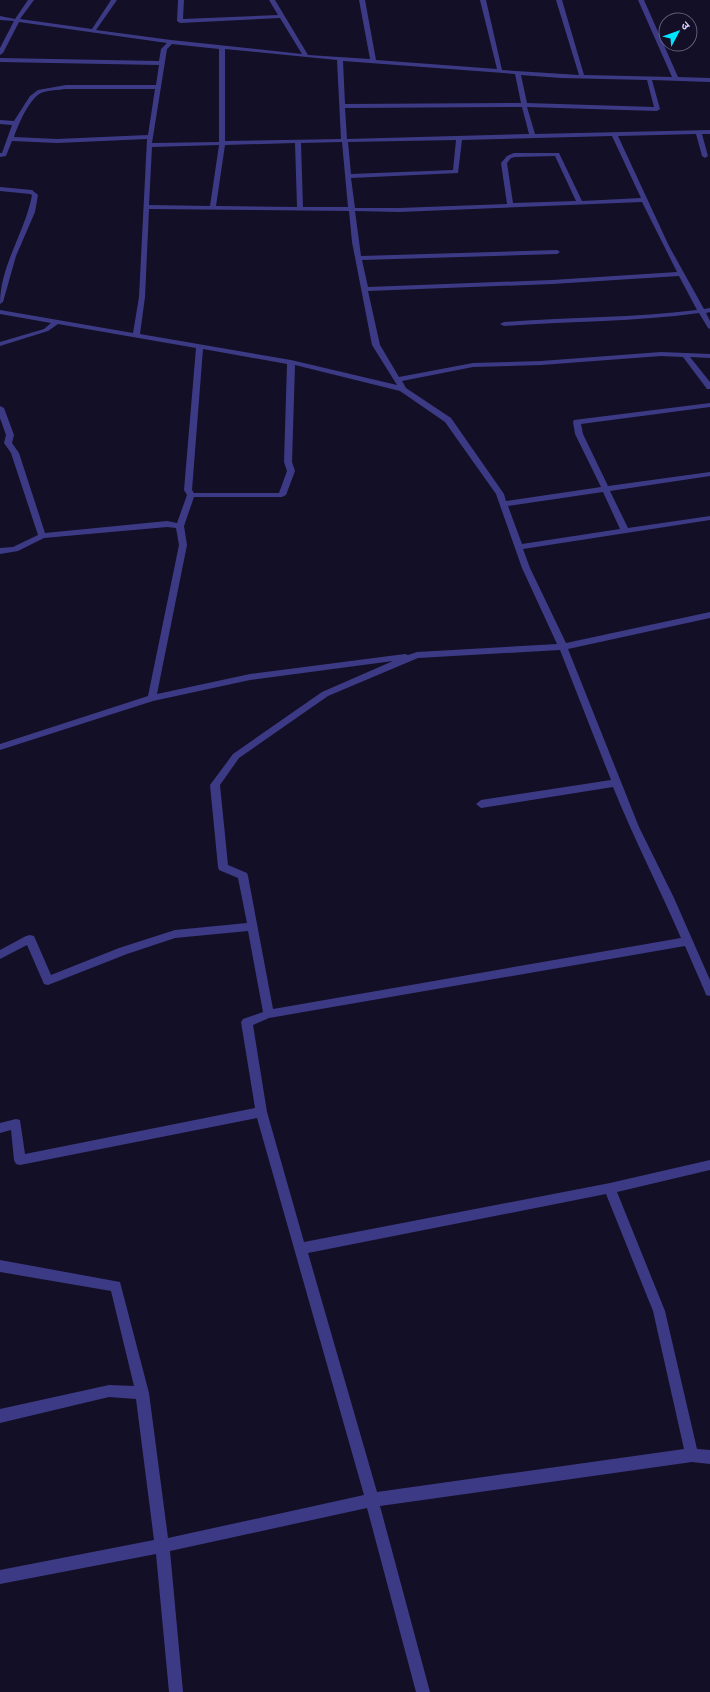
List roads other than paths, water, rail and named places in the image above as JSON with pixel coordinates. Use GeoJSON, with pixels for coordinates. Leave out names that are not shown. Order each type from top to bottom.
{"type":"FeatureCollection","features":[{"type":"Feature","properties":{"kind":"street"},"geometry":{"type":"LineString","coordinates":[[0,53],[17,20],[31,0]]}},
{"type":"Feature","properties":{"kind":"street"},"geometry":{"type":"LineString","coordinates":[[92,31],[114,0]]}},
{"type":"Feature","properties":{"kind":"street"},"geometry":{"type":"LineString","coordinates":[[181,0],[180,20],[281,16]]}},
{"type":"Feature","properties":{"kind":"street"},"geometry":{"type":"LineString","coordinates":[[272,0],[306,56]]}},
{"type":"Feature","properties":{"kind":"street"},"geometry":{"type":"LineString","coordinates":[[362,0],[373,61]]}},
{"type":"Feature","properties":{"kind":"street"},"geometry":{"type":"LineString","coordinates":[[483,0],[500,71]]}},
{"type":"Feature","properties":{"kind":"street"},"geometry":{"type":"LineString","coordinates":[[559,0],[582,76]]}},
{"type":"Feature","properties":{"kind":"street"},"geometry":{"type":"LineString","coordinates":[[641,0],[676,79]]}},
{"type":"Feature","properties":{"kind":"street"},"geometry":{"type":"LineString","coordinates":[[0,18],[171,42],[340,59],[582,76],[710,80]]}},
{"type":"Feature","properties":{"kind":"street"},"geometry":{"type":"LineString","coordinates":[[136,335],[142,297],[149,145],[164,48],[171,42]]}},
{"type":"Feature","properties":{"kind":"street"},"geometry":{"type":"LineString","coordinates":[[213,207],[222,143],[222,48]]}},
{"type":"Feature","properties":{"kind":"street"},"geometry":{"type":"LineString","coordinates":[[340,59],[348,176],[359,258],[376,345],[403,389]]}},
{"type":"Feature","properties":{"kind":"street"},"geometry":{"type":"LineString","coordinates":[[0,60],[162,63]]}},
{"type":"Feature","properties":{"kind":"street"},"geometry":{"type":"LineString","coordinates":[[518,72],[532,136]]}},
{"type":"Feature","properties":{"kind":"street"},"geometry":{"type":"LineString","coordinates":[[343,106],[524,105],[657,109],[649,78]]}},
{"type":"Feature","properties":{"kind":"street"},"geometry":{"type":"LineString","coordinates":[[0,155],[4,155],[16,123],[32,97],[40,91],[66,87],[158,87]]}},
{"type":"Feature","properties":{"kind":"street"},"geometry":{"type":"LineString","coordinates":[[0,122],[16,123]]}},
{"type":"Feature","properties":{"kind":"street"},"geometry":{"type":"LineString","coordinates":[[698,132],[705,156]]}},
{"type":"Feature","properties":{"kind":"street"},"geometry":{"type":"LineString","coordinates":[[149,145],[710,132]]}},
{"type":"Feature","properties":{"kind":"street"},"geometry":{"type":"LineString","coordinates":[[614,134],[666,246],[710,327]]}},
{"type":"Feature","properties":{"kind":"street"},"geometry":{"type":"LineString","coordinates":[[10,139],[57,141],[150,137]]}},
{"type":"Feature","properties":{"kind":"street"},"geometry":{"type":"LineString","coordinates":[[348,176],[456,172],[459,138]]}},
{"type":"Feature","properties":{"kind":"street"},"geometry":{"type":"LineString","coordinates":[[298,142],[300,209]]}},
{"type":"Feature","properties":{"kind":"street"},"geometry":{"type":"LineString","coordinates":[[510,206],[504,163],[509,157],[526,153],[557,154],[580,202]]}},
{"type":"Feature","properties":{"kind":"street"},"geometry":{"type":"LineString","coordinates":[[0,189],[32,192],[35,196],[32,212],[13,256],[0,302]]}},
{"type":"Feature","properties":{"kind":"street"},"geometry":{"type":"LineString","coordinates":[[146,208],[213,207],[399,210],[644,200]]}},
{"type":"Feature","properties":{"kind":"street"},"geometry":{"type":"LineString","coordinates":[[359,258],[557,252]]}},
{"type":"Feature","properties":{"kind":"street"},"geometry":{"type":"LineString","coordinates":[[365,289],[552,282],[681,274]]}},
{"type":"Feature","properties":{"kind":"street"},"geometry":{"type":"LineString","coordinates":[[504,324],[560,320],[654,317],[710,310]]}},
{"type":"Feature","properties":{"kind":"street"},"geometry":{"type":"LineString","coordinates":[[0,312],[291,362],[403,389],[448,420],[500,494],[526,568],[563,647],[634,827],[669,898],[710,992]]}},
{"type":"Feature","properties":{"kind":"street"},"geometry":{"type":"LineString","coordinates":[[0,344],[46,330],[57,321]]}},
{"type":"Feature","properties":{"kind":"street"},"geometry":{"type":"LineString","coordinates":[[152,698],[183,544],[180,526],[191,495],[188,490],[200,346]]}},
{"type":"Feature","properties":{"kind":"street"},"geometry":{"type":"LineString","coordinates":[[397,380],[473,365],[541,363],[661,354],[710,356]]}},
{"type":"Feature","properties":{"kind":"street"},"geometry":{"type":"LineString","coordinates":[[684,354],[710,386]]}},
{"type":"Feature","properties":{"kind":"street"},"geometry":{"type":"LineString","coordinates":[[191,495],[282,495],[291,471],[288,462],[291,362]]}},
{"type":"Feature","properties":{"kind":"street"},"geometry":{"type":"LineString","coordinates":[[625,530],[607,489],[579,434],[577,422],[710,405]]}},
{"type":"Feature","properties":{"kind":"street"},"geometry":{"type":"LineString","coordinates":[[0,408],[10,435],[8,443],[15,453],[42,536]]}},
{"type":"Feature","properties":{"kind":"street"},"geometry":{"type":"LineString","coordinates":[[503,504],[710,474]]}},
{"type":"Feature","properties":{"kind":"street"},"geometry":{"type":"LineString","coordinates":[[518,548],[625,530],[710,518]]}},
{"type":"Feature","properties":{"kind":"street"},"geometry":{"type":"LineString","coordinates":[[0,551],[15,549],[42,536],[167,524],[180,526]]}},
{"type":"Feature","properties":{"kind":"street"},"geometry":{"type":"LineString","coordinates":[[0,747],[152,698],[250,677],[416,655],[563,647],[710,615]]}},
{"type":"Feature","properties":{"kind":"street"},"geometry":{"type":"LineString","coordinates":[[269,1014],[243,876],[223,866],[215,785],[236,756],[325,694],[416,655]]}},
{"type":"Feature","properties":{"kind":"street"},"geometry":{"type":"LineString","coordinates":[[481,804],[616,783]]}},
{"type":"Feature","properties":{"kind":"street"},"geometry":{"type":"LineString","coordinates":[[0,955],[30,939],[48,980],[175,934],[252,927]]}},
{"type":"Feature","properties":{"kind":"street"},"geometry":{"type":"LineString","coordinates":[[423,1692],[372,1500],[261,1112],[247,1022],[269,1014],[688,941]]}},
{"type":"Feature","properties":{"kind":"street"},"geometry":{"type":"LineString","coordinates":[[0,1128],[16,1124],[20,1160],[261,1112]]}},
{"type":"Feature","properties":{"kind":"street"},"geometry":{"type":"LineString","coordinates":[[300,1249],[610,1188],[710,1165]]}},
{"type":"Feature","properties":{"kind":"street"},"geometry":{"type":"LineString","coordinates":[[610,1188],[659,1311],[692,1455]]}},
{"type":"Feature","properties":{"kind":"street"},"geometry":{"type":"LineString","coordinates":[[0,1266],[116,1286],[142,1393],[162,1546],[176,1692]]}},
{"type":"Feature","properties":{"kind":"street"},"geometry":{"type":"LineString","coordinates":[[0,1416],[109,1391],[142,1393]]}},
{"type":"Feature","properties":{"kind":"street"},"geometry":{"type":"LineString","coordinates":[[0,1577],[162,1546],[372,1500],[692,1455],[710,1457]]}}]}
